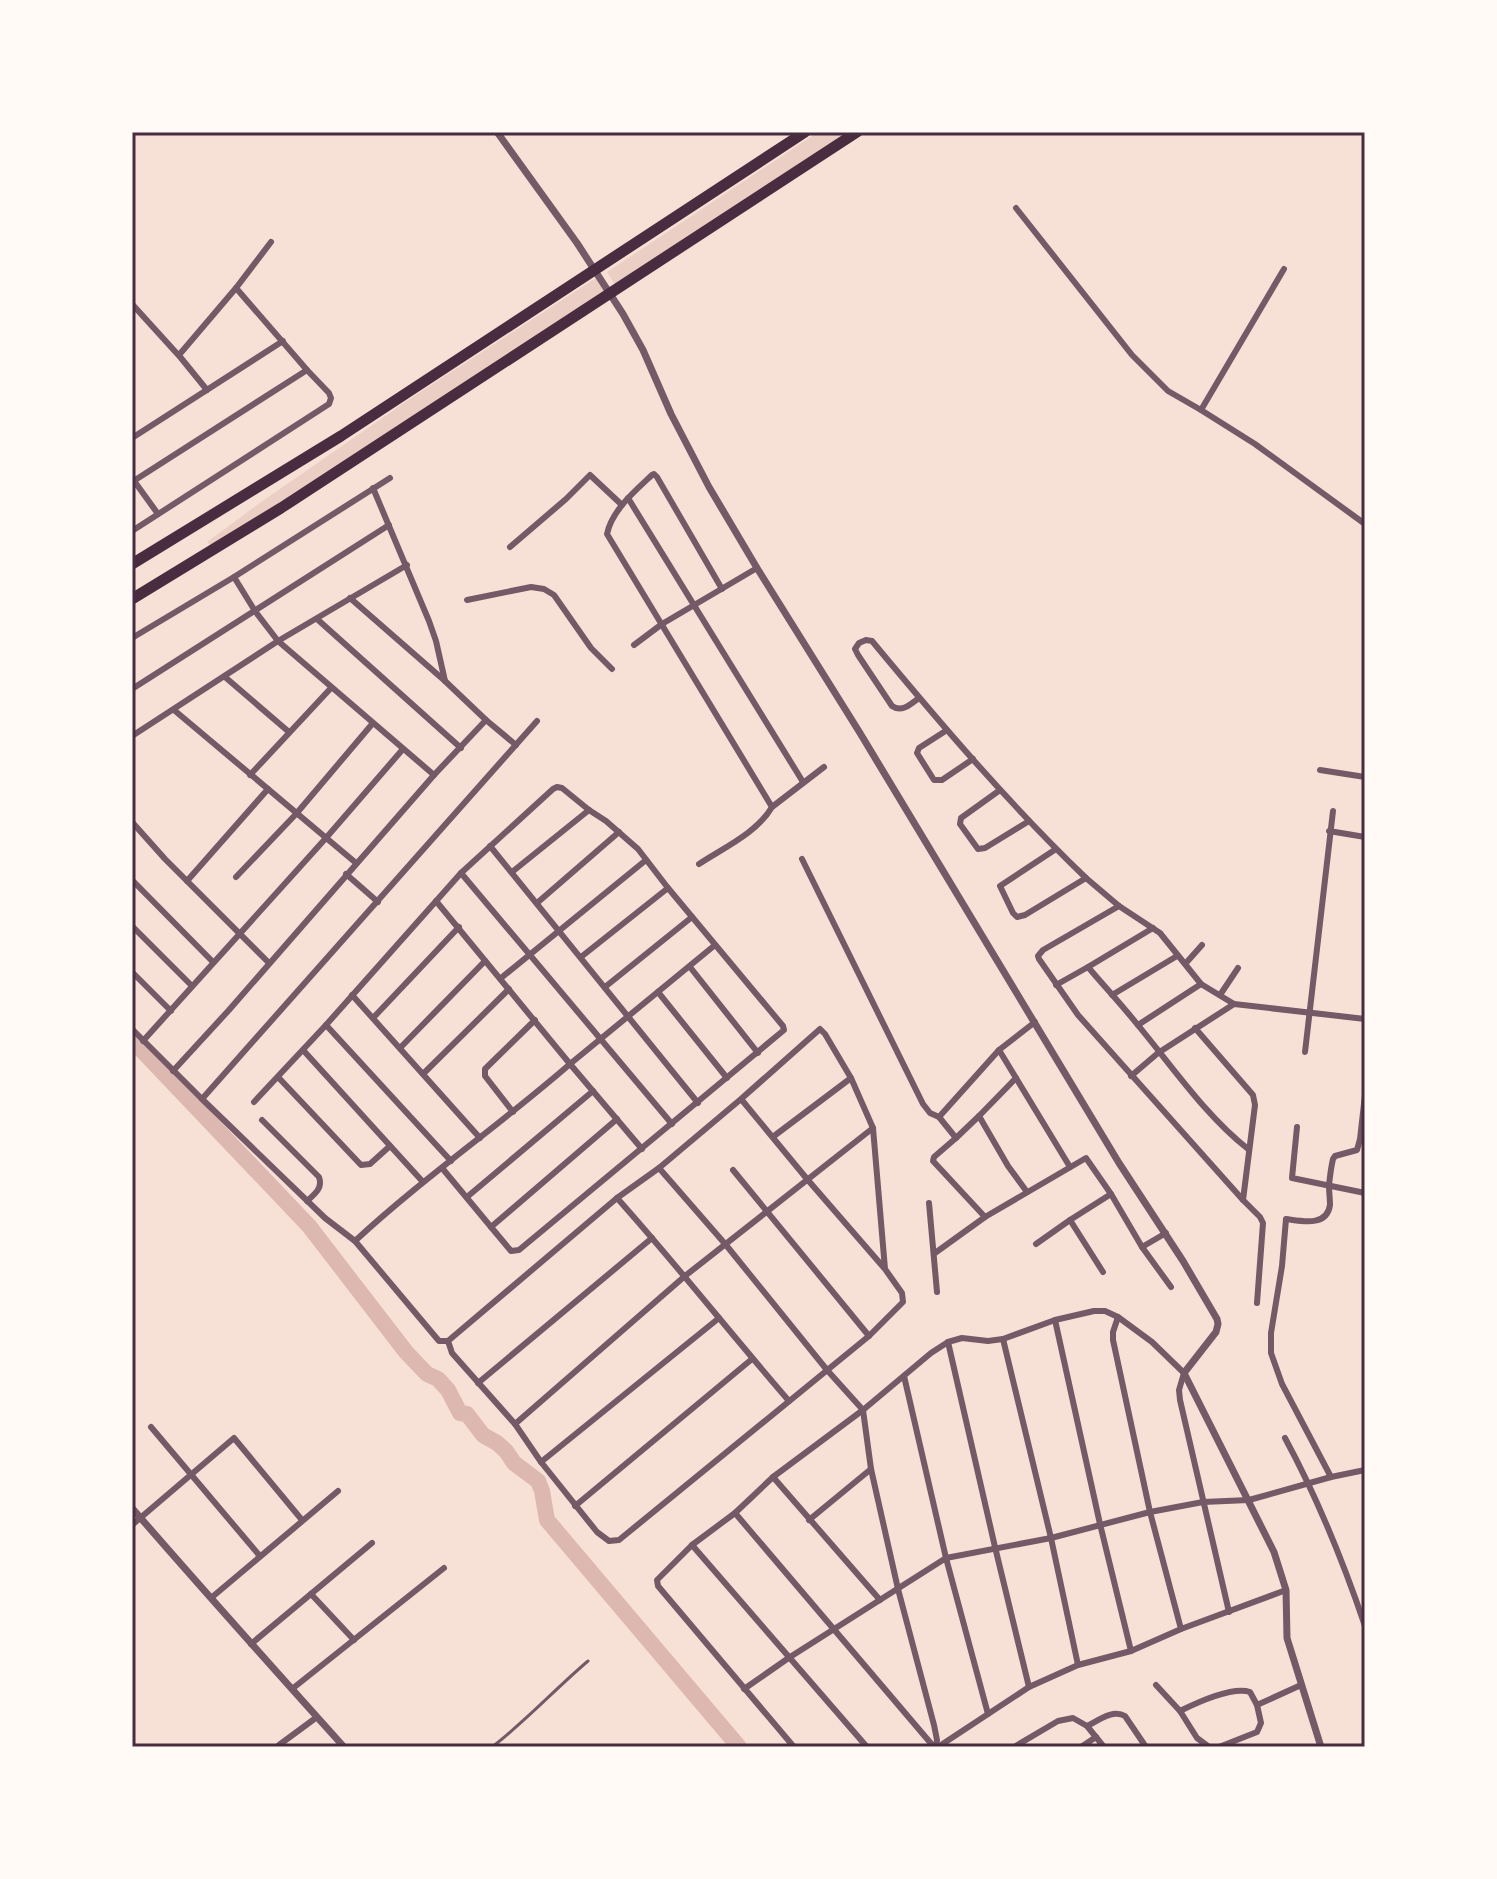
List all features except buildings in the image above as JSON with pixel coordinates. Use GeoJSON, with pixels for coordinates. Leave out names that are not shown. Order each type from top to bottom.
{"type":"FeatureCollection","features":[{"type":"Feature","properties":{"kind":"highway"},"geometry":{"type":"LineString","coordinates":[[132,564],[341,436],[805,132]]}},
{"type":"Feature","properties":{"kind":"highway"},"geometry":{"type":"LineString","coordinates":[[132,599],[281,508],[857,132]]}},
{"type":"Feature","properties":{"kind":"street"},"geometry":{"type":"LineString","coordinates":[[497,132],[577,243],[623,314],[709,487],[1119,1163],[1212,1310],[1218,1324],[1210,1341],[1184,1373],[1179,1390],[1229,1612]]}},
{"type":"Feature","properties":{"kind":"street"},"geometry":{"type":"LineString","coordinates":[[1016,208],[1132,355],[1168,391],[1255,444],[1365,524]]}},
{"type":"Feature","properties":{"kind":"street"},"geometry":{"type":"LineString","coordinates":[[179,355],[271,242]]}},
{"type":"Feature","properties":{"kind":"street"},"geometry":{"type":"LineString","coordinates":[[1201,410],[1284,269]]}},
{"type":"Feature","properties":{"kind":"street"},"geometry":{"type":"LineString","coordinates":[[132,531],[329,404],[329,393],[236,288]]}},
{"type":"Feature","properties":{"kind":"street"},"geometry":{"type":"LineString","coordinates":[[132,304],[207,390]]}},
{"type":"Feature","properties":{"kind":"street"},"geometry":{"type":"LineString","coordinates":[[132,438],[283,341]]}},
{"type":"Feature","properties":{"kind":"street"},"geometry":{"type":"LineString","coordinates":[[158,514],[133,480],[307,370]]}},
{"type":"Feature","properties":{"kind":"street"},"geometry":{"type":"LineString","coordinates":[[510,547],[590,475],[622,505]]}},
{"type":"Feature","properties":{"kind":"street"},"geometry":{"type":"LineString","coordinates":[[722,589],[652,475],[622,505],[607,534],[772,807]]}},
{"type":"Feature","properties":{"kind":"street"},"geometry":{"type":"LineString","coordinates":[[132,638],[390,478]]}},
{"type":"Feature","properties":{"kind":"street"},"geometry":{"type":"LineString","coordinates":[[373,488],[436,641],[445,681]]}},
{"type":"Feature","properties":{"kind":"street"},"geometry":{"type":"LineString","coordinates":[[628,498],[803,782]]}},
{"type":"Feature","properties":{"kind":"street"},"geometry":{"type":"LineString","coordinates":[[132,689],[389,525]]}},
{"type":"Feature","properties":{"kind":"street"},"geometry":{"type":"LineString","coordinates":[[132,736],[278,641],[407,565]]}},
{"type":"Feature","properties":{"kind":"street"},"geometry":{"type":"LineString","coordinates":[[634,645],[662,624],[757,568]]}},
{"type":"Feature","properties":{"kind":"street"},"geometry":{"type":"LineString","coordinates":[[234,577],[278,641],[434,775]]}},
{"type":"Feature","properties":{"kind":"street"},"geometry":{"type":"LineString","coordinates":[[467,600],[531,587],[544,589],[554,595],[585,640],[612,669]]}},
{"type":"Feature","properties":{"kind":"street"},"geometry":{"type":"LineString","coordinates":[[350,598],[516,745]]}},
{"type":"Feature","properties":{"kind":"street"},"geometry":{"type":"LineString","coordinates":[[317,619],[461,748]]}},
{"type":"Feature","properties":{"kind":"street"},"geometry":{"type":"LineString","coordinates":[[919,698],[902,709],[892,706],[858,655],[855,649],[859,643],[872,641],[1029,821],[1086,878],[1168,941],[1201,984],[1234,1004],[1365,1019]]}},
{"type":"Feature","properties":{"kind":"street"},"geometry":{"type":"LineString","coordinates":[[225,677],[289,732]]}},
{"type":"Feature","properties":{"kind":"street"},"geometry":{"type":"LineString","coordinates":[[250,775],[331,688]]}},
{"type":"Feature","properties":{"kind":"street"},"geometry":{"type":"LineString","coordinates":[[174,710],[356,863]]}},
{"type":"Feature","properties":{"kind":"street"},"geometry":{"type":"LineString","coordinates":[[173,1071],[486,720]]}},
{"type":"Feature","properties":{"kind":"street"},"geometry":{"type":"LineString","coordinates":[[202,1099],[537,721]]}},
{"type":"Feature","properties":{"kind":"street"},"geometry":{"type":"LineString","coordinates":[[236,877],[296,814],[373,723]]}},
{"type":"Feature","properties":{"kind":"street"},"geometry":{"type":"LineString","coordinates":[[947,730],[917,750],[934,780],[942,780],[973,759]]}},
{"type":"Feature","properties":{"kind":"street"},"geometry":{"type":"LineString","coordinates":[[143,1041],[403,749]]}},
{"type":"Feature","properties":{"kind":"street"},"geometry":{"type":"LineString","coordinates":[[699,864],[755,826],[772,807],[824,767]]}},
{"type":"Feature","properties":{"kind":"street"},"geometry":{"type":"LineString","coordinates":[[1320,770],[1365,777]]}},
{"type":"Feature","properties":{"kind":"street"},"geometry":{"type":"LineString","coordinates":[[254,1102],[461,873],[557,787],[562,788],[638,849],[784,1030],[519,1250],[511,1251],[442,1168]]}},
{"type":"Feature","properties":{"kind":"street"},"geometry":{"type":"LineString","coordinates":[[187,881],[268,789]]}},
{"type":"Feature","properties":{"kind":"street"},"geometry":{"type":"LineString","coordinates":[[1000,790],[961,818],[960,824],[978,849],[985,848],[1029,821]]}},
{"type":"Feature","properties":{"kind":"street"},"geometry":{"type":"LineString","coordinates":[[512,872],[589,810]]}},
{"type":"Feature","properties":{"kind":"street"},"geometry":{"type":"LineString","coordinates":[[1305,1052],[1333,811]]}},
{"type":"Feature","properties":{"kind":"street"},"geometry":{"type":"LineString","coordinates":[[132,822],[269,963]]}},
{"type":"Feature","properties":{"kind":"street"},"geometry":{"type":"LineString","coordinates":[[1329,831],[1365,837]]}},
{"type":"Feature","properties":{"kind":"street"},"geometry":{"type":"LineString","coordinates":[[537,903],[619,832]]}},
{"type":"Feature","properties":{"kind":"street"},"geometry":{"type":"LineString","coordinates":[[490,846],[698,1103]]}},
{"type":"Feature","properties":{"kind":"street"},"geometry":{"type":"LineString","coordinates":[[1056,849],[1002,883],[1000,889],[1017,917],[1086,878]]}},
{"type":"Feature","properties":{"kind":"street"},"geometry":{"type":"LineString","coordinates":[[802,859],[923,1104],[930,1113],[939,1117],[956,1138]]}},
{"type":"Feature","properties":{"kind":"street"},"geometry":{"type":"LineString","coordinates":[[501,978],[646,860]]}},
{"type":"Feature","properties":{"kind":"street"},"geometry":{"type":"LineString","coordinates":[[461,873],[672,1124]]}},
{"type":"Feature","properties":{"kind":"street"},"geometry":{"type":"LineString","coordinates":[[346,874],[378,902]]}},
{"type":"Feature","properties":{"kind":"street"},"geometry":{"type":"LineString","coordinates":[[132,880],[213,962]]}},
{"type":"Feature","properties":{"kind":"street"},"geometry":{"type":"LineString","coordinates":[[581,957],[668,888]]}},
{"type":"Feature","properties":{"kind":"street"},"geometry":{"type":"LineString","coordinates":[[436,901],[642,1149]]}},
{"type":"Feature","properties":{"kind":"street"},"geometry":{"type":"LineString","coordinates":[[1119,906],[1040,952],[1039,959],[1078,1015],[1260,1217],[1263,1223],[1257,1303]]}},
{"type":"Feature","properties":{"kind":"street"},"geometry":{"type":"LineString","coordinates":[[605,987],[692,917]]}},
{"type":"Feature","properties":{"kind":"street"},"geometry":{"type":"LineString","coordinates":[[132,926],[192,986]]}},
{"type":"Feature","properties":{"kind":"street"},"geometry":{"type":"LineString","coordinates":[[373,1018],[459,927]]}},
{"type":"Feature","properties":{"kind":"street"},"geometry":{"type":"LineString","coordinates":[[1056,985],[1153,928]]}},
{"type":"Feature","properties":{"kind":"street"},"geometry":{"type":"LineString","coordinates":[[355,1241],[715,945]]}},
{"type":"Feature","properties":{"kind":"street"},"geometry":{"type":"LineString","coordinates":[[1186,963],[1202,945]]}},
{"type":"Feature","properties":{"kind":"street"},"geometry":{"type":"LineString","coordinates":[[1112,995],[1177,956]]}},
{"type":"Feature","properties":{"kind":"street"},"geometry":{"type":"LineString","coordinates":[[400,1048],[485,961]]}},
{"type":"Feature","properties":{"kind":"street"},"geometry":{"type":"LineString","coordinates":[[690,967],[758,1053]]}},
{"type":"Feature","properties":{"kind":"street"},"geometry":{"type":"LineString","coordinates":[[1088,967],[1158,1053],[1248,1149]]}},
{"type":"Feature","properties":{"kind":"street"},"geometry":{"type":"LineString","coordinates":[[1220,995],[1238,968]]}},
{"type":"Feature","properties":{"kind":"street"},"geometry":{"type":"LineString","coordinates":[[132,972],[171,1011]]}},
{"type":"Feature","properties":{"kind":"street"},"geometry":{"type":"LineString","coordinates":[[1138,1025],[1201,984]]}},
{"type":"Feature","properties":{"kind":"street"},"geometry":{"type":"LineString","coordinates":[[423,1074],[509,989]]}},
{"type":"Feature","properties":{"kind":"street"},"geometry":{"type":"LineString","coordinates":[[658,992],[727,1078]]}},
{"type":"Feature","properties":{"kind":"street"},"geometry":{"type":"LineString","coordinates":[[352,995],[480,1138]]}},
{"type":"Feature","properties":{"kind":"street"},"geometry":{"type":"LineString","coordinates":[[1131,1076],[1158,1053],[1234,1004]]}},
{"type":"Feature","properties":{"kind":"street"},"geometry":{"type":"LineString","coordinates":[[513,1112],[485,1076],[485,1069],[535,1020]]}},
{"type":"Feature","properties":{"kind":"street"},"geometry":{"type":"LineString","coordinates":[[939,1117],[999,1050],[1035,1022]]}},
{"type":"Feature","properties":{"kind":"street"},"geometry":{"type":"LineString","coordinates":[[326,1025],[451,1161]]}},
{"type":"Feature","properties":{"kind":"street"},"geometry":{"type":"LineString","coordinates":[[1195,1028],[1253,1095],[1255,1105],[1243,1200]]}},
{"type":"Feature","properties":{"kind":"street"},"geometry":{"type":"LineString","coordinates":[[132,1029],[307,1201],[355,1241],[439,1341],[451,1339],[617,1198],[659,1168],[820,1029],[851,1078],[873,1128],[885,1269]]}},
{"type":"Feature","properties":{"kind":"street"},"geometry":{"type":"LineString","coordinates":[[303,1050],[423,1182]]}},
{"type":"Feature","properties":{"kind":"street"},"geometry":{"type":"LineString","coordinates":[[999,1050],[1070,1167]]}},
{"type":"Feature","properties":{"kind":"street"},"geometry":{"type":"LineString","coordinates":[[278,1077],[361,1165],[370,1164],[390,1146]]}},
{"type":"Feature","properties":{"kind":"street"},"geometry":{"type":"LineString","coordinates":[[774,1136],[851,1078]]}},
{"type":"Feature","properties":{"kind":"street"},"geometry":{"type":"LineString","coordinates":[[985,1217],[933,1161],[1016,1078]]}},
{"type":"Feature","properties":{"kind":"street"},"geometry":{"type":"LineString","coordinates":[[467,1197],[593,1091]]}},
{"type":"Feature","properties":{"kind":"street"},"geometry":{"type":"LineString","coordinates":[[1331,1477],[1282,1384],[1270,1343],[1286,1219],[1321,1220],[1326,1215],[1330,1205],[1333,1159],[1352,1153],[1359,1146],[1365,1095]]}},
{"type":"Feature","properties":{"kind":"street"},"geometry":{"type":"LineString","coordinates":[[451,1339],[452,1353],[515,1424],[575,1506],[609,1541],[619,1540],[869,1336],[901,1306],[902,1293],[741,1099]]}},
{"type":"Feature","properties":{"kind":"street"},"geometry":{"type":"LineString","coordinates":[[979,1116],[1027,1192]]}},
{"type":"Feature","properties":{"kind":"street"},"geometry":{"type":"LineString","coordinates":[[491,1227],[617,1119]]}},
{"type":"Feature","properties":{"kind":"street"},"geometry":{"type":"LineString","coordinates":[[262,1120],[319,1177],[319,1190],[307,1201]]}},
{"type":"Feature","properties":{"kind":"street"},"geometry":{"type":"LineString","coordinates":[[1297,1127],[1292,1178],[1365,1193]]}},
{"type":"Feature","properties":{"kind":"street"},"geometry":{"type":"LineString","coordinates":[[515,1424],[685,1276],[873,1128]]}},
{"type":"Feature","properties":{"kind":"street"},"geometry":{"type":"LineString","coordinates":[[935,1253],[985,1217],[1084,1159],[1088,1160],[1171,1287]]}},
{"type":"Feature","properties":{"kind":"street"},"geometry":{"type":"LineString","coordinates":[[659,1168],[863,1410],[871,1469],[898,1589],[934,1725],[936,1747]]}},
{"type":"Feature","properties":{"kind":"street"},"geometry":{"type":"LineString","coordinates":[[733,1170],[869,1336]]}},
{"type":"Feature","properties":{"kind":"street"},"geometry":{"type":"LineString","coordinates":[[1036,1244],[1111,1194]]}},
{"type":"Feature","properties":{"kind":"street"},"geometry":{"type":"LineString","coordinates":[[617,1198],[789,1401]]}},
{"type":"Feature","properties":{"kind":"street"},"geometry":{"type":"LineString","coordinates":[[929,1203],[937,1292]]}},
{"type":"Feature","properties":{"kind":"street"},"geometry":{"type":"LineString","coordinates":[[1070,1220],[1103,1272]]}},
{"type":"Feature","properties":{"kind":"street"},"geometry":{"type":"LineString","coordinates":[[1142,1247],[1166,1233]]}},
{"type":"Feature","properties":{"kind":"street"},"geometry":{"type":"LineString","coordinates":[[478,1383],[652,1238]]}},
{"type":"Feature","properties":{"kind":"street"},"geometry":{"type":"LineString","coordinates":[[794,1747],[658,1586],[659,1576],[773,1477],[948,1342],[962,1338],[1003,1339],[1055,1320],[1094,1311],[1105,1311],[1118,1317],[1152,1342],[1184,1373],[1274,1552],[1286,1590],[1287,1638],[1321,1747]]}},
{"type":"Feature","properties":{"kind":"street"},"geometry":{"type":"LineString","coordinates":[[1118,1317],[1113,1340],[1150,1512],[1181,1629]]}},
{"type":"Feature","properties":{"kind":"street"},"geometry":{"type":"LineString","coordinates":[[541,1462],[719,1318]]}},
{"type":"Feature","properties":{"kind":"street"},"geometry":{"type":"LineString","coordinates":[[1055,1320],[1131,1651]]}},
{"type":"Feature","properties":{"kind":"street"},"geometry":{"type":"LineString","coordinates":[[1003,1339],[1078,1665]]}},
{"type":"Feature","properties":{"kind":"street"},"geometry":{"type":"LineString","coordinates":[[948,1342],[1029,1687]]}},
{"type":"Feature","properties":{"kind":"street"},"geometry":{"type":"LineString","coordinates":[[575,1506],[752,1359]]}},
{"type":"Feature","properties":{"kind":"street"},"geometry":{"type":"LineString","coordinates":[[904,1376],[946,1558],[988,1714]]}},
{"type":"Feature","properties":{"kind":"street"},"geometry":{"type":"LineString","coordinates":[[151,1427],[259,1555]]}},
{"type":"Feature","properties":{"kind":"street"},"geometry":{"type":"LineString","coordinates":[[132,1525],[234,1438],[302,1520]]}},
{"type":"Feature","properties":{"kind":"street"},"geometry":{"type":"LineString","coordinates":[[1285,1438],[1310,1483],[1332,1534],[1365,1626]]}},
{"type":"Feature","properties":{"kind":"street"},"geometry":{"type":"LineString","coordinates":[[809,1520],[871,1469]]}},
{"type":"Feature","properties":{"kind":"street"},"geometry":{"type":"LineString","coordinates":[[744,1689],[946,1558],[1051,1538],[1150,1512],[1203,1502],[1249,1500],[1365,1470]]}},
{"type":"Feature","properties":{"kind":"street"},"geometry":{"type":"LineString","coordinates":[[773,1477],[880,1600]]}},
{"type":"Feature","properties":{"kind":"street"},"geometry":{"type":"LineString","coordinates":[[211,1598],[338,1491]]}},
{"type":"Feature","properties":{"kind":"street"},"geometry":{"type":"LineString","coordinates":[[132,1508],[344,1747]]}},
{"type":"Feature","properties":{"kind":"street"},"geometry":{"type":"LineString","coordinates":[[735,1513],[936,1747]]}},
{"type":"Feature","properties":{"kind":"street"},"geometry":{"type":"LineString","coordinates":[[251,1644],[372,1543]]}},
{"type":"Feature","properties":{"kind":"street"},"geometry":{"type":"LineString","coordinates":[[692,1545],[867,1747]]}},
{"type":"Feature","properties":{"kind":"street"},"geometry":{"type":"LineString","coordinates":[[292,1689],[444,1568]]}},
{"type":"Feature","properties":{"kind":"street"},"geometry":{"type":"LineString","coordinates":[[936,1747],[1029,1687],[1078,1665],[1131,1651],[1286,1590]]}},
{"type":"Feature","properties":{"kind":"street"},"geometry":{"type":"LineString","coordinates":[[311,1594],[354,1640]]}},
{"type":"Feature","properties":{"kind":"street"},"geometry":{"type":"LineString","coordinates":[[1156,1685],[1180,1711],[1197,1738],[1209,1747]]}},
{"type":"Feature","properties":{"kind":"street"},"geometry":{"type":"LineString","coordinates":[[1257,1705],[1301,1685]]}},
{"type":"Feature","properties":{"kind":"street"},"geometry":{"type":"LineString","coordinates":[[1180,1711],[1193,1704],[1242,1690],[1250,1692],[1261,1723],[1257,1732],[1219,1747]]}},
{"type":"Feature","properties":{"kind":"street"},"geometry":{"type":"LineString","coordinates":[[1087,1726],[1120,1713],[1146,1747]]}},
{"type":"Feature","properties":{"kind":"street"},"geometry":{"type":"LineString","coordinates":[[279,1745],[317,1717]]}},
{"type":"Feature","properties":{"kind":"street"},"geometry":{"type":"LineString","coordinates":[[1014,1747],[1061,1720],[1073,1718],[1087,1726],[1104,1747]]}},
{"type":"Feature","properties":{"kind":"street"},"geometry":{"type":"LineString","coordinates":[[1081,1747],[1096,1737]]}},
{"type":"Feature","properties":{"kind":"lane"},"geometry":{"type":"LineString","coordinates":[[492,1747],[588,1661]]}},
{"type":"Feature","properties":{"kind":"shaded area"},"geometry":{"type":"Polygon","coordinates":[[[818,132],[851,132],[617,288],[607,272],[818,132]]]}},
{"type":"Feature","properties":{"kind":"shaded area"},"geometry":{"type":"Polygon","coordinates":[[[599,276],[609,292],[211,546],[207,542],[414,396],[599,276]]]}},
{"type":"Feature","properties":{"kind":"waterway"},"geometry":{"type":"LineString","coordinates":[[132,1040],[309,1226],[406,1352],[448,1390],[460,1413],[467,1414],[483,1435],[497,1443],[514,1463],[538,1481],[547,1520],[739,1747]]}}]}
